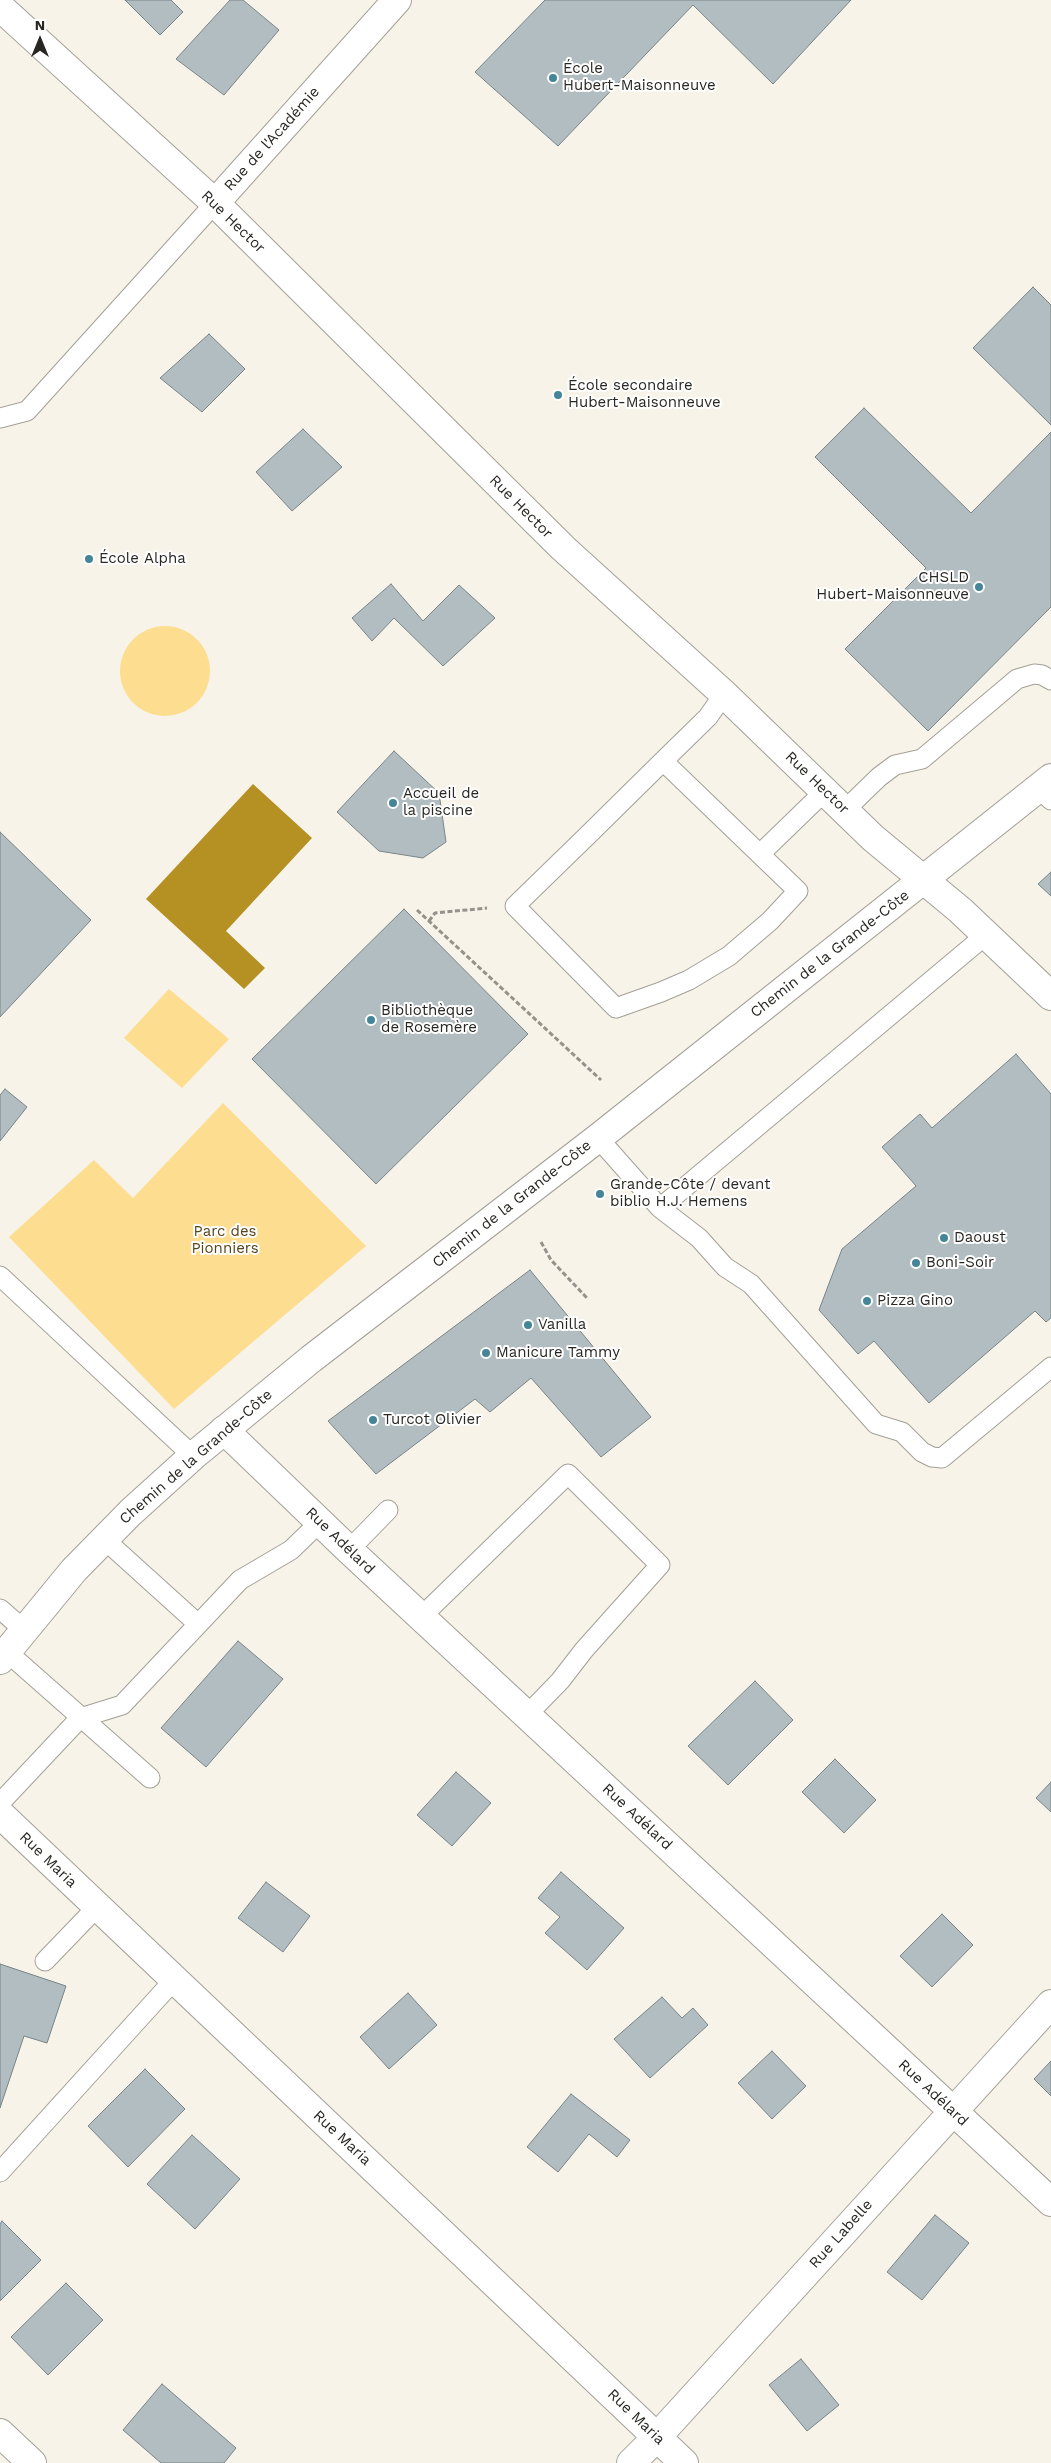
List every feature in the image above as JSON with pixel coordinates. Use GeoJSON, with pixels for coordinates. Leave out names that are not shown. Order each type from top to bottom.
{"type":"FeatureCollection","features":[{"type":"Feature","properties":{"kind":"street","name":"Rue de l'Académie"},"geometry":{"type":"LineString","coordinates":[[215,203],[397,0]]}},
{"type":"Feature","properties":{"kind":"street","name":"Rue Hector"},"geometry":{"type":"LineString","coordinates":[[0,7],[215,203],[563,548],[724,694],[878,843],[987,934],[1051,996]]}},
{"type":"Feature","properties":{"kind":"street","name":"Chemin de la Grande-Côte"},"geometry":{"type":"LineString","coordinates":[[3,1656],[74,1570],[104,1538],[224,1430],[311,1359],[598,1138],[924,880],[1047,789]]}},
{"type":"Feature","properties":{"kind":"street","name":"Rue Adélard"},"geometry":{"type":"LineString","coordinates":[[224,1430],[349,1550],[1051,2202]]}},
{"type":"Feature","properties":{"kind":"street","name":"Rue Maria"},"geometry":{"type":"LineString","coordinates":[[0,1814],[684,2463]]}},
{"type":"Feature","properties":{"kind":"street","name":"Rue Labelle"},"geometry":{"type":"LineString","coordinates":[[631,2463],[657,2438],[1051,2004]]}},
{"type":"Feature","properties":{"kind":"street"},"geometry":{"type":"LineString","coordinates":[[0,2433],[32,2463]]}},
{"type":"Feature","properties":{"kind":"lane","name":"Rue de l'Académie"},"geometry":{"type":"LineString","coordinates":[[0,418],[27,411],[215,203]]}},
{"type":"Feature","properties":{"kind":"lane"},"geometry":{"type":"LineString","coordinates":[[845,810],[878,778],[895,765],[922,759],[1017,679],[1034,674],[1042,675],[1051,680]]}},
{"type":"Feature","properties":{"kind":"lane"},"geometry":{"type":"LineString","coordinates":[[663,761],[798,891],[776,915],[729,956],[689,980],[616,1008],[515,906],[663,761],[708,717],[724,694]]}},
{"type":"Feature","properties":{"kind":"lane"},"geometry":{"type":"LineString","coordinates":[[760,854],[825,791]]}},
{"type":"Feature","properties":{"kind":"lane"},"geometry":{"type":"LineString","coordinates":[[660,1208],[987,934]]}},
{"type":"Feature","properties":{"kind":"lane"},"geometry":{"type":"LineString","coordinates":[[598,1138],[660,1208],[699,1238],[725,1267],[751,1284],[876,1424],[902,1432],[922,1452],[942,1458],[1051,1367]]}},
{"type":"Feature","properties":{"kind":"lane"},"geometry":{"type":"LineString","coordinates":[[0,1276],[193,1456]]}},
{"type":"Feature","properties":{"kind":"lane"},"geometry":{"type":"LineString","coordinates":[[421,1617],[568,1474],[660,1565],[584,1650],[560,1681],[526,1715]]}},
{"type":"Feature","properties":{"kind":"lane"},"geometry":{"type":"LineString","coordinates":[[349,1550],[388,1510]]}},
{"type":"Feature","properties":{"kind":"lane"},"geometry":{"type":"LineString","coordinates":[[0,1803],[80,1718],[122,1705],[240,1580],[291,1550],[320,1522]]}},
{"type":"Feature","properties":{"kind":"lane"},"geometry":{"type":"LineString","coordinates":[[104,1538],[198,1624]]}},
{"type":"Feature","properties":{"kind":"lane"},"geometry":{"type":"LineString","coordinates":[[0,1609],[24,1630]]}},
{"type":"Feature","properties":{"kind":"lane"},"geometry":{"type":"LineString","coordinates":[[3,1656],[150,1778]]}},
{"type":"Feature","properties":{"kind":"lane"},"geometry":{"type":"LineString","coordinates":[[46,1961],[97,1907]]}},
{"type":"Feature","properties":{"kind":"lane"},"geometry":{"type":"LineString","coordinates":[[0,2172],[174,1980]]}},
{"type":"Feature","properties":{"kind":"path"},"geometry":{"type":"LineString","coordinates":[[428,921],[435,913],[515,906]]}},
{"type":"Feature","properties":{"kind":"path"},"geometry":{"type":"LineString","coordinates":[[417,910],[601,1080]]}},
{"type":"Feature","properties":{"kind":"path"},"geometry":{"type":"LineString","coordinates":[[541,1242],[551,1260],[587,1298]]}},
{"type":"Feature","properties":{"kind":"green space"},"geometry":{"type":"Polygon","coordinates":[[[165,626],[182,630],[197,639],[206,654],[210,671],[206,688],[197,703],[182,712],[165,716],[148,712],[133,703],[124,688],[120,671],[124,654],[133,639],[148,630],[165,626]]]}},
{"type":"Feature","properties":{"kind":"green space"},"geometry":{"type":"Polygon","coordinates":[[[169,989],[229,1039],[182,1088],[124,1038],[169,989]]]}},
{"type":"Feature","properties":{"kind":"green space","name":"Parc des Pionniers"},"geometry":{"type":"Polygon","coordinates":[[[223,1103],[366,1246],[174,1409],[9,1237],[94,1160],[133,1198],[223,1103]]]}},
{"type":"Feature","properties":{"kind":"shaded area"},"geometry":{"type":"Polygon","coordinates":[[[253,784],[312,838],[226,931],[265,968],[244,989],[146,899],[253,784]]]}},
{"type":"Feature","properties":{"kind":"building"},"geometry":{"type":"Polygon","coordinates":[[[125,0],[171,0],[183,12],[160,35],[125,0]]]}},
{"type":"Feature","properties":{"kind":"building"},"geometry":{"type":"Polygon","coordinates":[[[230,0],[243,0],[279,30],[224,95],[176,59],[230,0]]]}},
{"type":"Feature","properties":{"kind":"building","name":"École Hubert-Maisonneuve"},"geometry":{"type":"Polygon","coordinates":[[[545,0],[851,0],[773,84],[693,5],[558,146],[475,72],[545,0]]]}},
{"type":"Feature","properties":{"kind":"building"},"geometry":{"type":"Polygon","coordinates":[[[1033,287],[1051,305],[1051,425],[973,348],[1033,287]]]}},
{"type":"Feature","properties":{"kind":"building"},"geometry":{"type":"Polygon","coordinates":[[[209,334],[245,369],[202,412],[160,378],[209,334]]]}},
{"type":"Feature","properties":{"kind":"building","name":"CHSLD Hubert-Maisonneuve"},"geometry":{"type":"Polygon","coordinates":[[[864,408],[971,513],[1051,432],[1051,607],[928,731],[845,649],[926,568],[815,457],[864,408]]]}},
{"type":"Feature","properties":{"kind":"building"},"geometry":{"type":"Polygon","coordinates":[[[303,429],[342,467],[292,511],[256,472],[303,429]]]}},
{"type":"Feature","properties":{"kind":"building"},"geometry":{"type":"Polygon","coordinates":[[[391,584],[423,621],[459,585],[495,618],[443,666],[394,618],[372,641],[352,618],[391,584]]]}},
{"type":"Feature","properties":{"kind":"building","name":"Accueil de la piscine"},"geometry":{"type":"Polygon","coordinates":[[[394,751],[439,793],[446,842],[423,858],[379,851],[337,812],[394,751]]]}},
{"type":"Feature","properties":{"kind":"building"},"geometry":{"type":"Polygon","coordinates":[[[0,832],[91,920],[0,1017],[0,832]]]}},
{"type":"Feature","properties":{"kind":"building"},"geometry":{"type":"Polygon","coordinates":[[[1051,872],[1051,896],[1038,884],[1051,872]]]}},
{"type":"Feature","properties":{"kind":"building"},"geometry":{"type":"Polygon","coordinates":[[[404,909],[528,1034],[376,1184],[252,1059],[404,909]]]}},
{"type":"Feature","properties":{"kind":"building"},"geometry":{"type":"Polygon","coordinates":[[[1016,1054],[1051,1094],[1051,1318],[1046,1322],[1035,1311],[929,1403],[874,1341],[858,1354],[819,1310],[842,1249],[916,1186],[882,1147],[920,1114],[932,1128],[1016,1054]]]}},
{"type":"Feature","properties":{"kind":"building"},"geometry":{"type":"Polygon","coordinates":[[[5,1089],[27,1107],[0,1141],[0,1095],[5,1089]]]}},
{"type":"Feature","properties":{"kind":"building"},"geometry":{"type":"Polygon","coordinates":[[[530,1270],[651,1417],[601,1457],[531,1378],[490,1412],[475,1399],[376,1474],[328,1421],[530,1270]]]}},
{"type":"Feature","properties":{"kind":"building"},"geometry":{"type":"Polygon","coordinates":[[[238,1641],[283,1679],[206,1767],[161,1728],[238,1641]]]}},
{"type":"Feature","properties":{"kind":"building"},"geometry":{"type":"Polygon","coordinates":[[[755,1681],[793,1720],[728,1785],[688,1746],[755,1681]]]}},
{"type":"Feature","properties":{"kind":"building"},"geometry":{"type":"Polygon","coordinates":[[[835,1759],[876,1800],[844,1833],[802,1792],[835,1759]]]}},
{"type":"Feature","properties":{"kind":"building"},"geometry":{"type":"Polygon","coordinates":[[[456,1772],[491,1803],[452,1846],[417,1815],[456,1772]]]}},
{"type":"Feature","properties":{"kind":"building"},"geometry":{"type":"Polygon","coordinates":[[[1051,1782],[1051,1812],[1036,1798],[1051,1782]]]}},
{"type":"Feature","properties":{"kind":"building"},"geometry":{"type":"Polygon","coordinates":[[[561,1872],[624,1928],[587,1970],[545,1933],[560,1917],[538,1898],[561,1872]]]}},
{"type":"Feature","properties":{"kind":"building"},"geometry":{"type":"Polygon","coordinates":[[[266,1882],[310,1916],[283,1952],[238,1918],[266,1882]]]}},
{"type":"Feature","properties":{"kind":"building"},"geometry":{"type":"Polygon","coordinates":[[[942,1914],[973,1945],[932,1987],[900,1956],[942,1914]]]}},
{"type":"Feature","properties":{"kind":"building"},"geometry":{"type":"Polygon","coordinates":[[[0,1964],[66,1986],[47,2043],[24,2036],[0,2108],[0,1964]]]}},
{"type":"Feature","properties":{"kind":"building"},"geometry":{"type":"Polygon","coordinates":[[[408,1993],[437,2025],[389,2069],[360,2037],[408,1993]]]}},
{"type":"Feature","properties":{"kind":"building"},"geometry":{"type":"Polygon","coordinates":[[[662,1997],[682,2018],[693,2008],[708,2025],[650,2078],[614,2039],[662,1997]]]}},
{"type":"Feature","properties":{"kind":"building"},"geometry":{"type":"Polygon","coordinates":[[[772,2051],[806,2086],[772,2119],[738,2083],[772,2051]]]}},
{"type":"Feature","properties":{"kind":"building"},"geometry":{"type":"Polygon","coordinates":[[[1051,2061],[1051,2096],[1034,2079],[1051,2061]]]}},
{"type":"Feature","properties":{"kind":"building"},"geometry":{"type":"Polygon","coordinates":[[[145,2069],[185,2109],[128,2167],[88,2126],[145,2069]]]}},
{"type":"Feature","properties":{"kind":"building"},"geometry":{"type":"Polygon","coordinates":[[[571,2094],[630,2140],[617,2157],[589,2134],[558,2172],[527,2147],[571,2094]]]}},
{"type":"Feature","properties":{"kind":"building"},"geometry":{"type":"Polygon","coordinates":[[[192,2135],[240,2179],[195,2229],[147,2184],[192,2135]]]}},
{"type":"Feature","properties":{"kind":"building"},"geometry":{"type":"Polygon","coordinates":[[[935,2215],[969,2243],[922,2300],[887,2272],[935,2215]]]}},
{"type":"Feature","properties":{"kind":"building"},"geometry":{"type":"Polygon","coordinates":[[[2,2221],[41,2260],[0,2301],[0,2224],[2,2221]]]}},
{"type":"Feature","properties":{"kind":"building"},"geometry":{"type":"Polygon","coordinates":[[[66,2283],[103,2320],[48,2375],[11,2337],[66,2283]]]}},
{"type":"Feature","properties":{"kind":"building"},"geometry":{"type":"Polygon","coordinates":[[[801,2359],[839,2405],[807,2431],[769,2385],[801,2359]]]}},
{"type":"Feature","properties":{"kind":"building"},"geometry":{"type":"Polygon","coordinates":[[[162,2384],[236,2448],[224,2463],[161,2463],[123,2430],[162,2384]]]}},
{"type":"Feature","properties":{"kind":"place","name":"École Hubert-Maisonneuve"},"geometry":{"type":"Point","coordinates":[553,78]}},
{"type":"Feature","properties":{"kind":"place","name":"École secondaire Hubert-Maisonneuve"},"geometry":{"type":"Point","coordinates":[558,395]}},
{"type":"Feature","properties":{"kind":"place","name":"École Alpha"},"geometry":{"type":"Point","coordinates":[89,559]}},
{"type":"Feature","properties":{"kind":"place","name":"CHSLD Hubert-Maisonneuve"},"geometry":{"type":"Point","coordinates":[979,587]}},
{"type":"Feature","properties":{"kind":"place","name":"Accueil de la piscine"},"geometry":{"type":"Point","coordinates":[393,803]}},
{"type":"Feature","properties":{"kind":"place","name":"Bibliothèque de Rosemère"},"geometry":{"type":"Point","coordinates":[371,1020]}},
{"type":"Feature","properties":{"kind":"place","name":"Grande-Côte / devant biblio H.J. Hemens"},"geometry":{"type":"Point","coordinates":[600,1194]}},
{"type":"Feature","properties":{"kind":"place","name":"Daoust"},"geometry":{"type":"Point","coordinates":[944,1238]}},
{"type":"Feature","properties":{"kind":"place","name":"Boni-Soir"},"geometry":{"type":"Point","coordinates":[916,1263]}},
{"type":"Feature","properties":{"kind":"place","name":"Pizza Gino"},"geometry":{"type":"Point","coordinates":[867,1301]}},
{"type":"Feature","properties":{"kind":"place","name":"Vanilla"},"geometry":{"type":"Point","coordinates":[528,1325]}},
{"type":"Feature","properties":{"kind":"place","name":"Manicure Tammy"},"geometry":{"type":"Point","coordinates":[486,1353]}},
{"type":"Feature","properties":{"kind":"place","name":"Turcot Olivier"},"geometry":{"type":"Point","coordinates":[373,1420]}}]}
